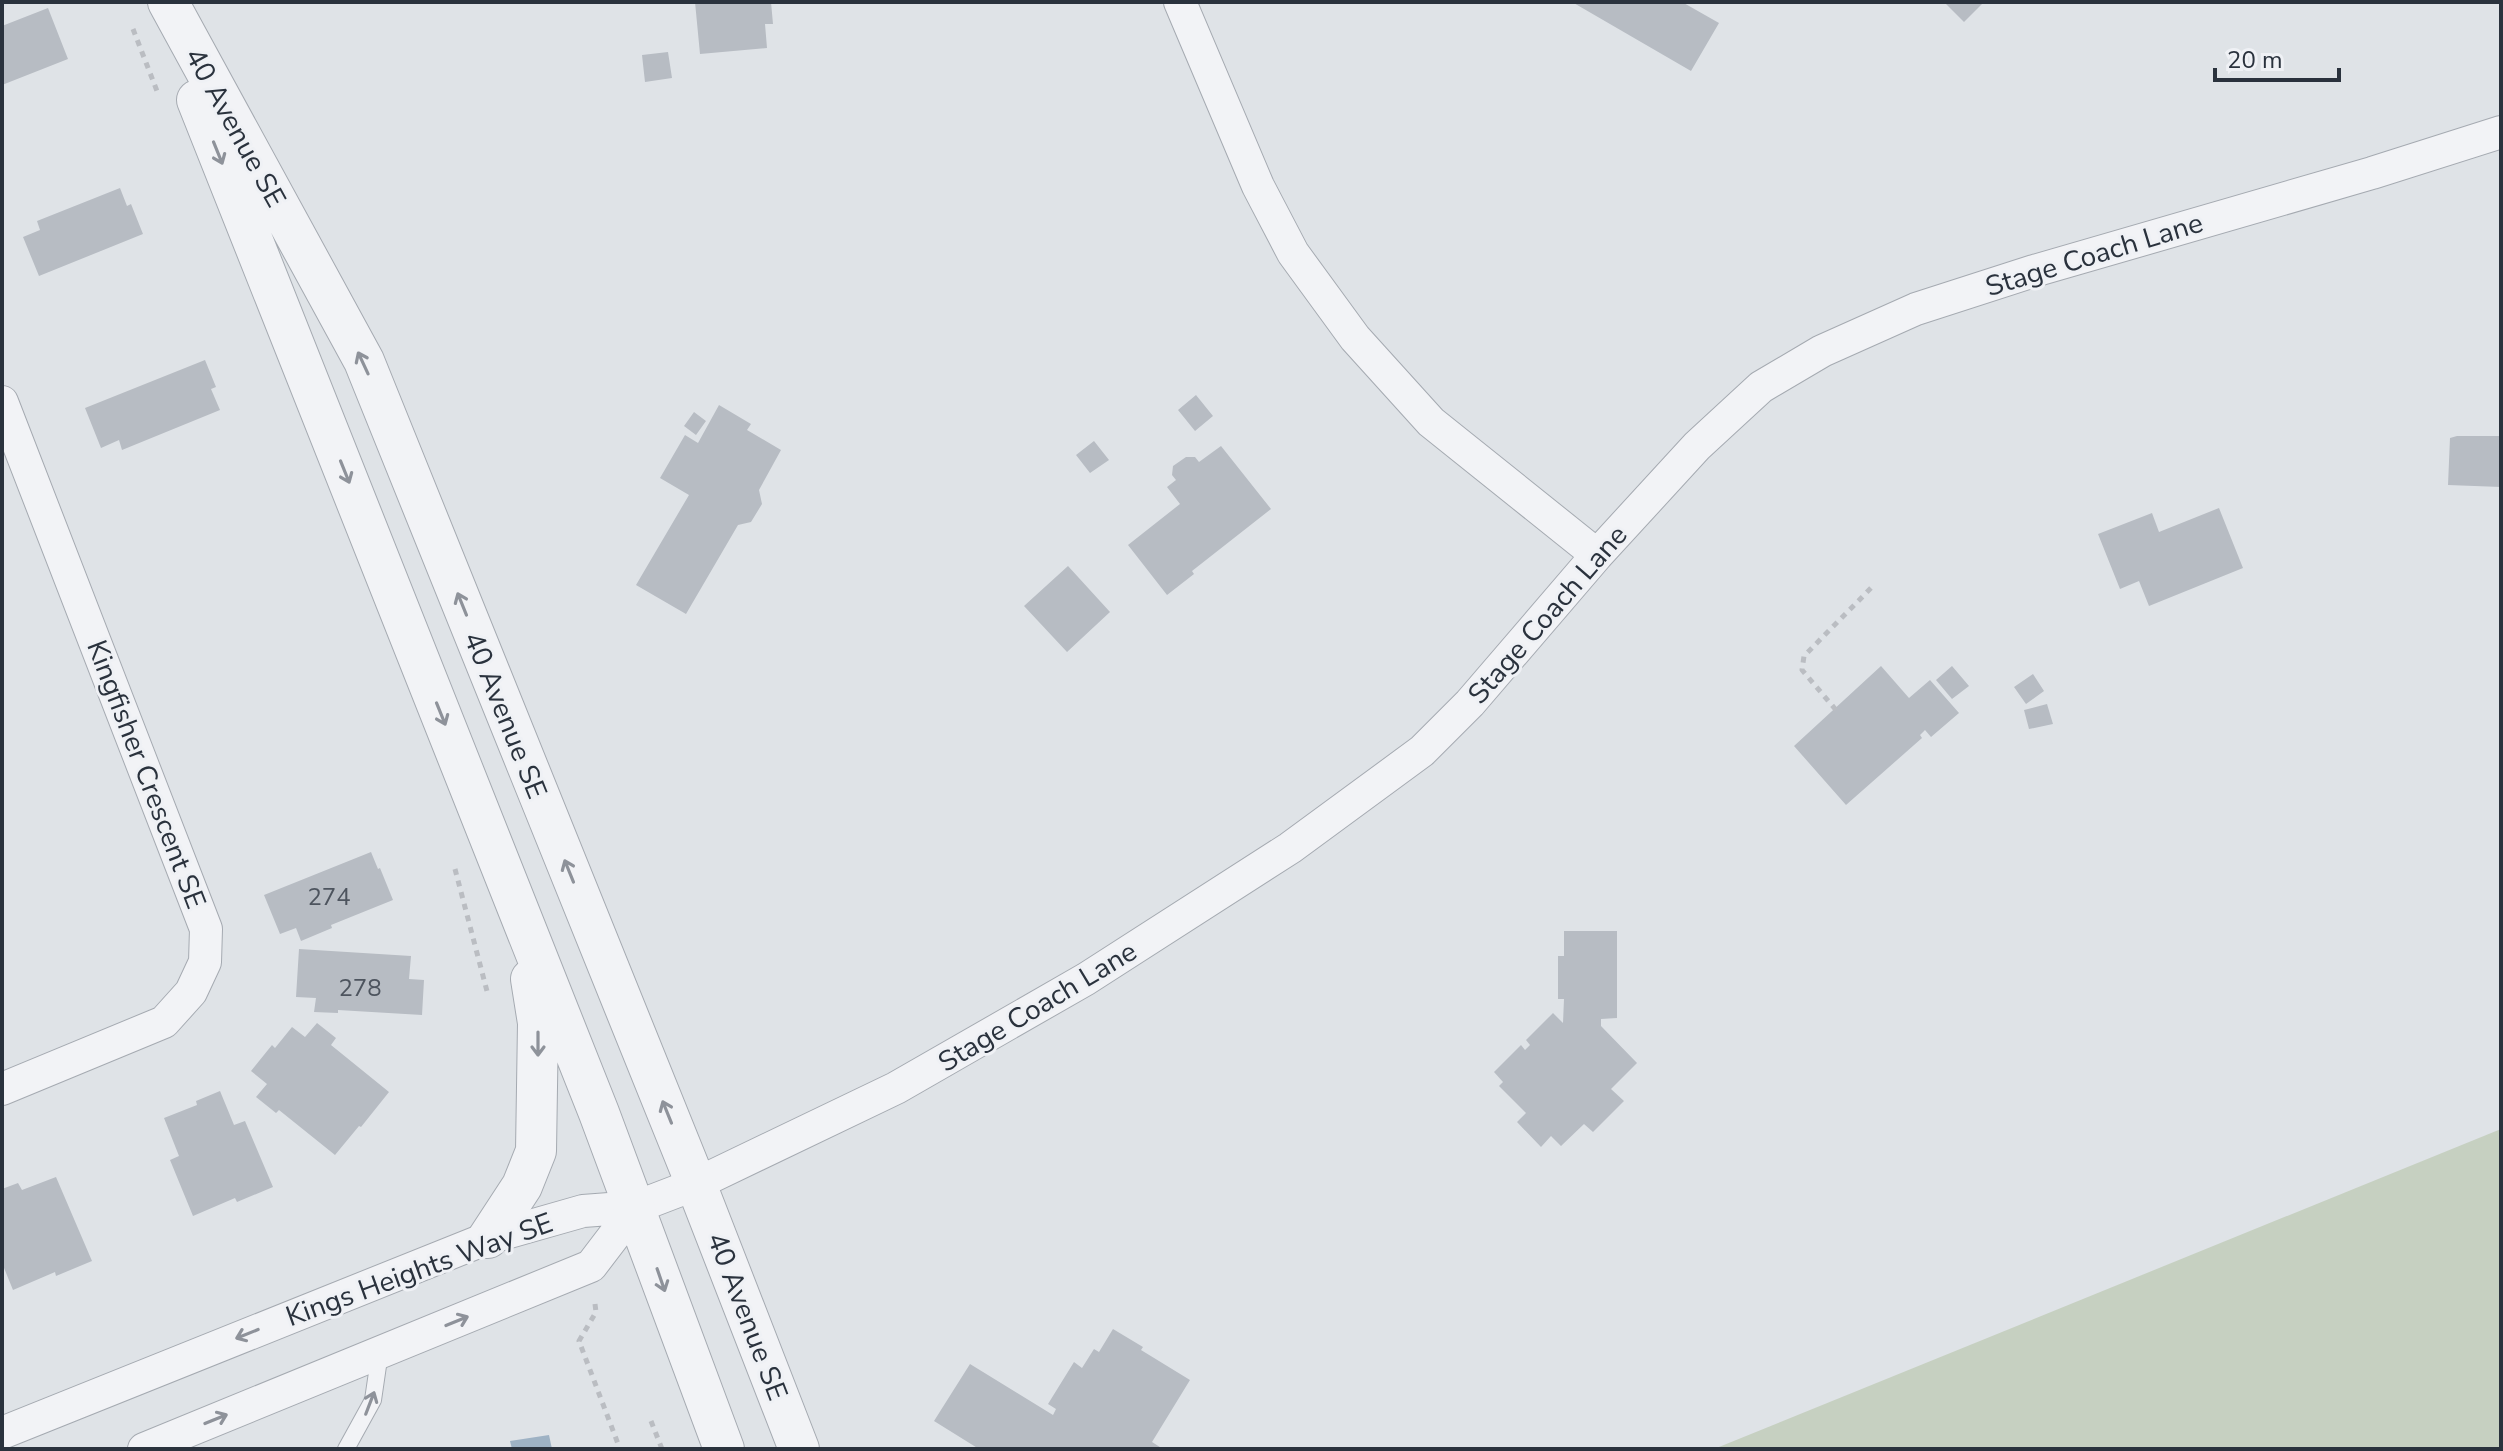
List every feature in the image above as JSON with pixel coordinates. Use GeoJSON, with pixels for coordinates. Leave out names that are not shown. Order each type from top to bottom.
{"type":"FeatureCollection","features":[{"type":"Feature","properties":{"kind":"street","name":"40 Avenue SE"},"geometry":{"type":"LineString","coordinates":[[158,2],[636,1207],[724,1449]]}},
{"type":"Feature","properties":{"kind":"street","name":"40 Avenue SE"},"geometry":{"type":"LineString","coordinates":[[168,2],[364,361],[696,1184],[799,1449]]}},
{"type":"Feature","properties":{"kind":"street"},"geometry":{"type":"LineString","coordinates":[[1180,2],[1258,186],[1286,240],[1355,338],[1431,422],[1597,555]]}},
{"type":"Feature","properties":{"kind":"street","name":"Stage Coach Lane"},"geometry":{"type":"LineString","coordinates":[[636,1207],[696,1184],[896,1088],[1086,979],[1290,848],[1422,751],[1470,703],[1597,555],[1697,446],[1761,387],[1822,351],[1916,309],[2501,132]]}},
{"type":"Feature","properties":{"kind":"street","name":"Kingfisher Crescent SE"},"geometry":{"type":"LineString","coordinates":[[2,402],[206,929],[205,962],[191,992],[164,1022],[2,1089]]}},
{"type":"Feature","properties":{"kind":"street"},"geometry":{"type":"LineString","coordinates":[[488,1238],[522,1186],[536,1151],[538,1023],[520,911]]}},
{"type":"Feature","properties":{"kind":"street"},"geometry":{"type":"LineString","coordinates":[[591,1266],[636,1207]]}},
{"type":"Feature","properties":{"kind":"street","name":"Kings Heights Way SE"},"geometry":{"type":"LineString","coordinates":[[2,1433],[488,1238],[583,1211],[636,1207]]}},
{"type":"Feature","properties":{"kind":"street","name":"Kings Heights Way SE"},"geometry":{"type":"LineString","coordinates":[[144,1449],[591,1266]]}},
{"type":"Feature","properties":{"kind":"lane"},"geometry":{"type":"LineString","coordinates":[[346,1449],[373,1400],[380,1352]]}},
{"type":"Feature","properties":{"kind":"path"},"geometry":{"type":"LineString","coordinates":[[1836,710],[1802,670],[1804,656],[1874,585]]}},
{"type":"Feature","properties":{"kind":"path"},"geometry":{"type":"LineString","coordinates":[[591,1266],[596,1312],[579,1341],[620,1449]]}},
{"type":"Feature","properties":{"kind":"path"},"geometry":{"type":"LineString","coordinates":[[651,1421],[662,1449]]}},
{"type":"Feature","properties":{"kind":"green space"},"geometry":{"type":"Polygon","coordinates":[[[2501,1129],[2501,1449],[1714,1449],[2501,1129]]]}},
{"type":"Feature","properties":{"kind":"water"},"geometry":{"type":"Polygon","coordinates":[[[549,1435],[552,1449],[512,1449],[510,1441],[549,1435]]]}},
{"type":"Feature","properties":{"kind":"building"},"geometry":{"type":"Polygon","coordinates":[[[695,2],[771,2],[773,24],[765,24],[767,48],[700,54],[695,2]]]}},
{"type":"Feature","properties":{"kind":"building"},"geometry":{"type":"Polygon","coordinates":[[[1572,2],[1682,2],[1719,23],[1691,71],[1572,2]]]}},
{"type":"Feature","properties":{"kind":"building"},"geometry":{"type":"Polygon","coordinates":[[[1944,2],[1984,2],[1964,22],[1944,2]]]}},
{"type":"Feature","properties":{"kind":"building"},"geometry":{"type":"Polygon","coordinates":[[[48,8],[68,59],[2,85],[2,26],[48,8]]]}},
{"type":"Feature","properties":{"kind":"building"},"geometry":{"type":"Polygon","coordinates":[[[668,52],[672,78],[645,82],[642,55],[668,52]]]}},
{"type":"Feature","properties":{"kind":"building"},"geometry":{"type":"Polygon","coordinates":[[[120,188],[127,206],[131,204],[143,234],[39,276],[23,237],[40,230],[37,221],[120,188]]]}},
{"type":"Feature","properties":{"kind":"building"},"geometry":{"type":"Polygon","coordinates":[[[205,360],[216,387],[211,389],[220,410],[122,450],[119,440],[101,448],[85,408],[205,360]]]}},
{"type":"Feature","properties":{"kind":"building"},"geometry":{"type":"Polygon","coordinates":[[[1196,395],[1213,416],[1195,431],[1178,410],[1196,395]]]}},
{"type":"Feature","properties":{"kind":"building"},"geometry":{"type":"Polygon","coordinates":[[[719,405],[751,424],[747,430],[781,450],[759,490],[762,504],[751,522],[738,525],[686,614],[636,585],[689,495],[660,478],[685,435],[698,443],[719,405]]]}},
{"type":"Feature","properties":{"kind":"building"},"geometry":{"type":"Polygon","coordinates":[[[694,412],[706,421],[696,435],[684,426],[694,412]]]}},
{"type":"Feature","properties":{"kind":"building"},"geometry":{"type":"Polygon","coordinates":[[[2501,436],[2501,487],[2448,485],[2450,438],[2501,436]]]}},
{"type":"Feature","properties":{"kind":"building"},"geometry":{"type":"Polygon","coordinates":[[[1094,441],[1109,460],[1090,473],[1076,455],[1094,441]]]}},
{"type":"Feature","properties":{"kind":"building"},"geometry":{"type":"Polygon","coordinates":[[[1221,446],[1271,509],[1192,571],[1194,574],[1167,595],[1128,545],[1180,504],[1167,487],[1176,480],[1172,475],[1173,466],[1186,457],[1195,457],[1199,462],[1221,446]]]}},
{"type":"Feature","properties":{"kind":"building"},"geometry":{"type":"Polygon","coordinates":[[[2219,508],[2243,568],[2149,606],[2139,581],[2120,589],[2098,534],[2152,513],[2159,532],[2219,508]]]}},
{"type":"Feature","properties":{"kind":"building"},"geometry":{"type":"Polygon","coordinates":[[[1068,566],[1110,612],[1067,652],[1024,606],[1068,566]]]}},
{"type":"Feature","properties":{"kind":"building"},"geometry":{"type":"Polygon","coordinates":[[[1881,666],[1909,698],[1930,680],[1959,713],[1931,737],[1925,730],[1920,735],[1922,738],[1846,805],[1794,746],[1881,666]]]}},
{"type":"Feature","properties":{"kind":"building"},"geometry":{"type":"Polygon","coordinates":[[[1952,666],[1969,686],[1952,699],[1936,680],[1952,666]]]}},
{"type":"Feature","properties":{"kind":"building"},"geometry":{"type":"Polygon","coordinates":[[[2033,674],[2044,691],[2026,704],[2014,687],[2033,674]]]}},
{"type":"Feature","properties":{"kind":"building"},"geometry":{"type":"Polygon","coordinates":[[[2047,704],[2053,724],[2029,729],[2024,710],[2047,704]]]}},
{"type":"Feature","properties":{"kind":"building"},"geometry":{"type":"Polygon","coordinates":[[[371,852],[393,900],[331,925],[332,928],[301,941],[296,928],[280,934],[264,895],[371,852]]]}},
{"type":"Feature","properties":{"kind":"building"},"geometry":{"type":"Polygon","coordinates":[[[1564,931],[1617,931],[1617,1018],[1601,1019],[1601,1026],[1637,1063],[1611,1089],[1624,1101],[1593,1132],[1584,1124],[1561,1146],[1551,1136],[1541,1147],[1517,1122],[1526,1113],[1499,1086],[1503,1082],[1494,1072],[1521,1045],[1525,1050],[1530,1045],[1526,1040],[1553,1013],[1563,1023],[1564,999],[1558,999],[1558,956],[1564,956],[1564,931]]]}},
{"type":"Feature","properties":{"kind":"building"},"geometry":{"type":"Polygon","coordinates":[[[299,949],[411,956],[409,979],[424,980],[422,1015],[338,1010],[338,1013],[314,1012],[316,998],[296,997],[299,949]]]}},
{"type":"Feature","properties":{"kind":"building"},"geometry":{"type":"Polygon","coordinates":[[[317,1023],[336,1038],[331,1045],[389,1092],[335,1155],[279,1110],[276,1113],[256,1097],[267,1084],[251,1071],[292,1027],[305,1037],[317,1023]]]}},
{"type":"Feature","properties":{"kind":"building"},"geometry":{"type":"Polygon","coordinates":[[[220,1091],[234,1125],[245,1121],[273,1187],[237,1202],[235,1198],[193,1216],[170,1160],[179,1156],[164,1118],[197,1105],[196,1101],[220,1091]]]}},
{"type":"Feature","properties":{"kind":"building"},"geometry":{"type":"Polygon","coordinates":[[[56,1177],[92,1261],[56,1276],[55,1272],[13,1290],[2,1263],[2,1189],[18,1183],[22,1190],[56,1177]]]}},
{"type":"Feature","properties":{"kind":"building"},"geometry":{"type":"Polygon","coordinates":[[[1113,1329],[1190,1380],[1152,1442],[1163,1449],[979,1449],[934,1421],[970,1364],[1053,1415],[1056,1409],[1048,1404],[1074,1362],[1082,1368],[1094,1349],[1099,1352],[1113,1329]]]}}]}
